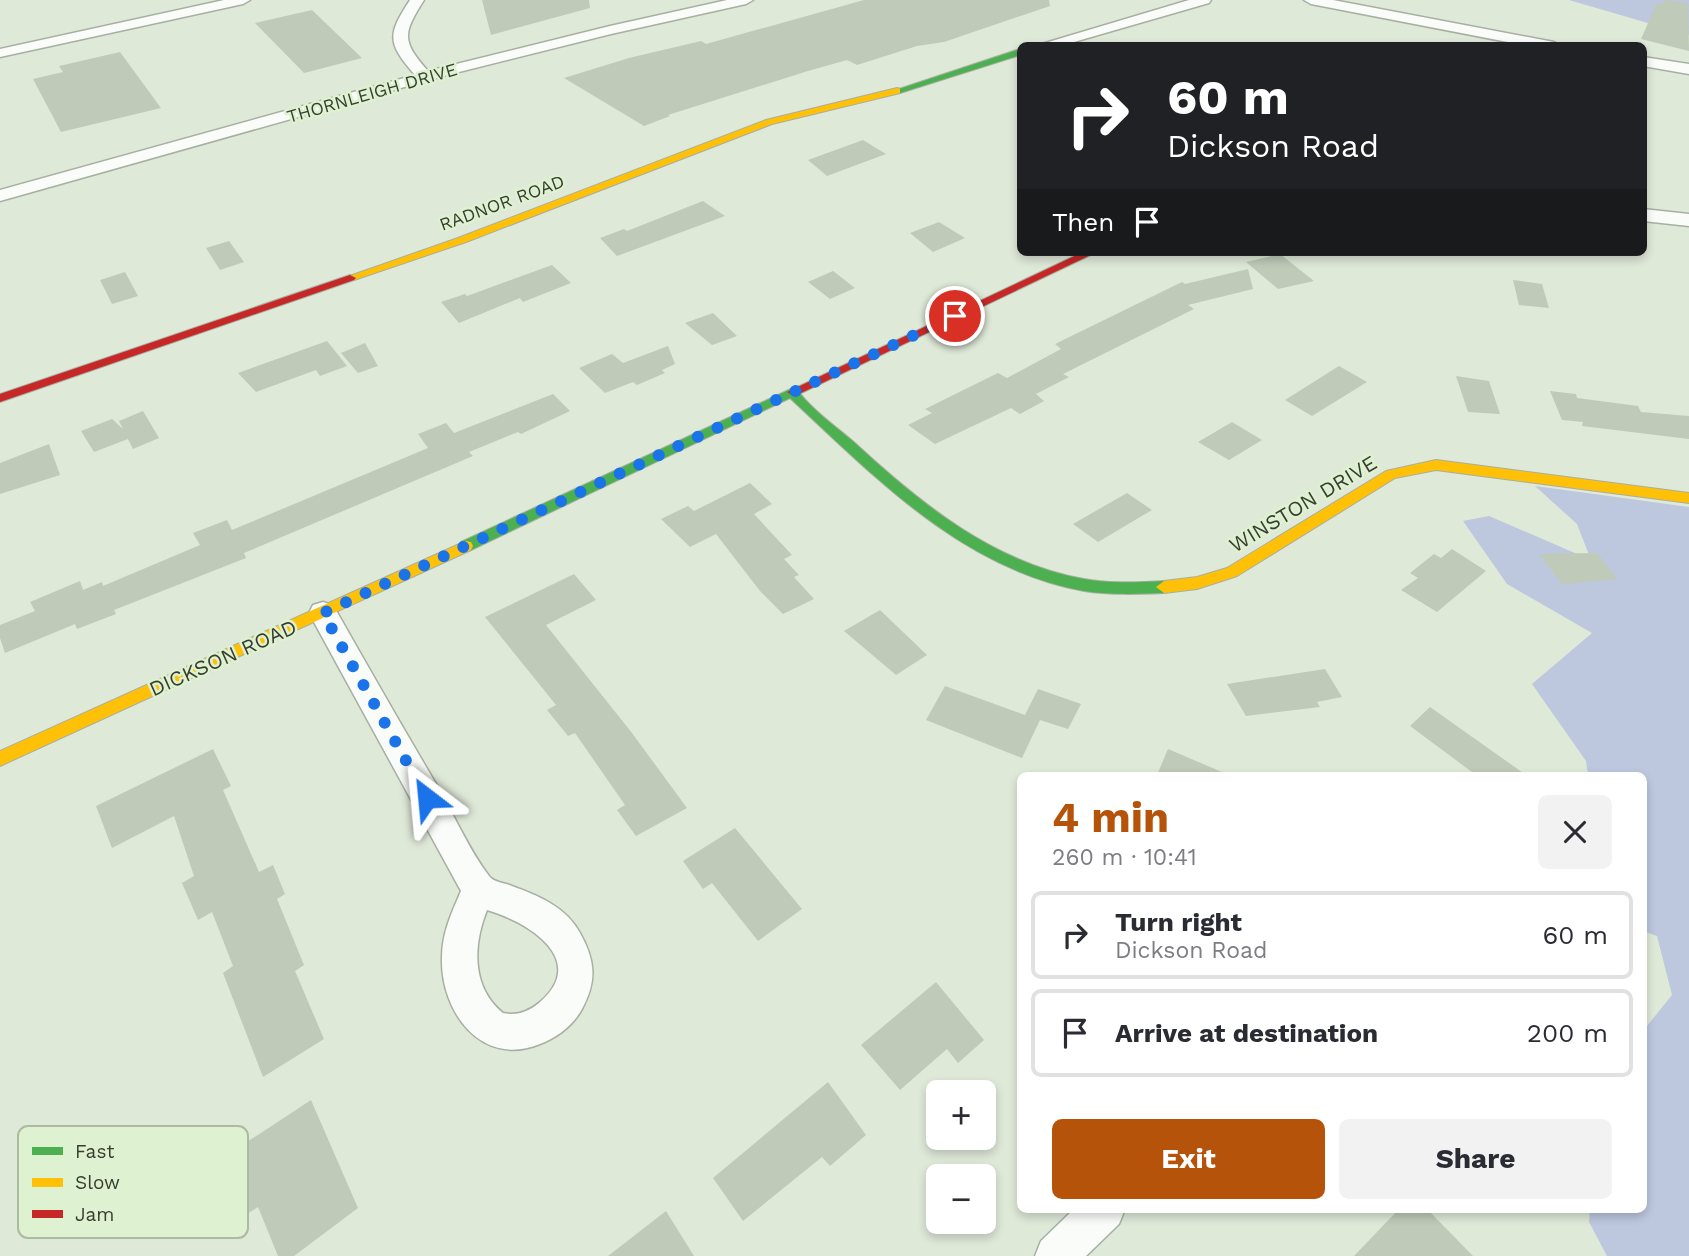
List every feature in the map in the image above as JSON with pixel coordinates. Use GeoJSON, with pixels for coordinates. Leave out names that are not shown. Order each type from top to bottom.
{"type":"FeatureCollection","features":[{"type":"Feature","properties":{"kind":"street"},"geometry":{"type":"LineString","coordinates":[[0,52],[243,0]]}},
{"type":"Feature","properties":{"kind":"street"},"geometry":{"type":"LineString","coordinates":[[417,0],[400,27],[398,41],[404,54],[425,77]]}},
{"type":"Feature","properties":{"kind":"street","name":"THORNLEIGH DRIVE"},"geometry":{"type":"LineString","coordinates":[[0,196],[425,77],[610,30],[746,0]]}},
{"type":"Feature","properties":{"kind":"street"},"geometry":{"type":"LineString","coordinates":[[1056,42],[1204,0]]}},
{"type":"Feature","properties":{"kind":"street"},"geometry":{"type":"LineString","coordinates":[[1311,0],[1533,42]]}},
{"type":"Feature","properties":{"kind":"street","name":"RADNOR ROAD"},"geometry":{"type":"LineString","coordinates":[[0,398],[462,240],[769,122],[921,85],[1017,53]]}},
{"type":"Feature","properties":{"kind":"street"},"geometry":{"type":"LineString","coordinates":[[1647,62],[1689,69]]}},
{"type":"Feature","properties":{"kind":"street"},"geometry":{"type":"LineString","coordinates":[[1647,215],[1689,220]]}},
{"type":"Feature","properties":{"kind":"street","name":"DICKSON ROAD"},"geometry":{"type":"LineString","coordinates":[[0,759],[323,613],[1084,256]]}},
{"type":"Feature","properties":{"kind":"street","name":"WINSTON DRIVE"},"geometry":{"type":"LineString","coordinates":[[793,394],[941,524],[968,543],[1020,569],[1090,587],[1181,588],[1211,579],[1255,559],[1391,474],[1436,465],[1689,499]]}},
{"type":"Feature","properties":{"kind":"street"},"geometry":{"type":"LineString","coordinates":[[323,613],[479,891]]}},
{"type":"Feature","properties":{"kind":"street"},"geometry":{"type":"LineString","coordinates":[[1056,1256],[1100,1213]]}},
{"type":"Feature","properties":{"kind":"shaded area"},"geometry":{"type":"Polygon","coordinates":[[[1569,0],[1689,0],[1689,35],[1569,0]]]}},
{"type":"Feature","properties":{"kind":"shaded area"},"geometry":{"type":"Polygon","coordinates":[[[1535,486],[1689,507],[1689,1256],[1607,1256],[1589,1222],[1590,1213],[1647,1213],[1647,1026],[1672,995],[1657,936],[1647,932],[1647,772],[1588,772],[1586,761],[1532,684],[1592,633],[1507,584],[1463,521],[1489,516],[1591,560],[1577,524],[1535,486]]]}},
{"type":"Feature","properties":{"kind":"building"},"geometry":{"type":"Polygon","coordinates":[[[482,0],[589,0],[590,8],[491,35],[482,0]]]}},
{"type":"Feature","properties":{"kind":"building"},"geometry":{"type":"Polygon","coordinates":[[[864,0],[1049,0],[1050,6],[944,42],[917,46],[857,65],[847,60],[808,71],[668,115],[670,116],[644,126],[564,78],[629,58],[701,41],[706,44],[864,0]]]}},
{"type":"Feature","properties":{"kind":"building"},"geometry":{"type":"Polygon","coordinates":[[[1665,0],[1688,3],[1689,51],[1641,39],[1657,3],[1664,4],[1665,0]]]}},
{"type":"Feature","properties":{"kind":"building"},"geometry":{"type":"Polygon","coordinates":[[[312,10],[362,58],[304,73],[255,23],[312,10]]]}},
{"type":"Feature","properties":{"kind":"building"},"geometry":{"type":"Polygon","coordinates":[[[120,52],[161,108],[61,132],[33,79],[63,72],[59,66],[120,52]]]}},
{"type":"Feature","properties":{"kind":"building"},"geometry":{"type":"Polygon","coordinates":[[[863,140],[886,154],[827,176],[808,160],[863,140]]]}},
{"type":"Feature","properties":{"kind":"building"},"geometry":{"type":"Polygon","coordinates":[[[703,201],[725,216],[617,256],[600,238],[624,229],[627,231],[703,201]]]}},
{"type":"Feature","properties":{"kind":"building"},"geometry":{"type":"Polygon","coordinates":[[[939,222],[965,238],[933,252],[910,233],[939,222]]]}},
{"type":"Feature","properties":{"kind":"building"},"geometry":{"type":"Polygon","coordinates":[[[229,241],[244,262],[220,270],[206,248],[229,241]]]}},
{"type":"Feature","properties":{"kind":"building"},"geometry":{"type":"Polygon","coordinates":[[[1283,256],[1314,281],[1278,289],[1246,262],[1283,256]]]}},
{"type":"Feature","properties":{"kind":"building"},"geometry":{"type":"Polygon","coordinates":[[[552,265],[571,283],[523,302],[520,298],[459,323],[441,302],[465,294],[467,296],[552,265]]]}},
{"type":"Feature","properties":{"kind":"building"},"geometry":{"type":"Polygon","coordinates":[[[1248,269],[1253,289],[1188,305],[1194,309],[1063,374],[1069,377],[1036,394],[1044,401],[1020,414],[1011,408],[935,444],[908,425],[932,413],[925,409],[998,373],[1007,378],[1061,349],[1055,344],[1182,282],[1185,284],[1248,269]]]}},
{"type":"Feature","properties":{"kind":"building"},"geometry":{"type":"Polygon","coordinates":[[[833,271],[855,288],[830,299],[808,282],[833,271]]]}},
{"type":"Feature","properties":{"kind":"building"},"geometry":{"type":"Polygon","coordinates":[[[125,272],[138,296],[112,304],[100,280],[125,272]]]}},
{"type":"Feature","properties":{"kind":"building"},"geometry":{"type":"Polygon","coordinates":[[[1513,280],[1542,284],[1549,308],[1519,305],[1513,280]]]}},
{"type":"Feature","properties":{"kind":"building"},"geometry":{"type":"Polygon","coordinates":[[[713,313],[737,336],[712,345],[685,323],[713,313]]]}},
{"type":"Feature","properties":{"kind":"building"},"geometry":{"type":"Polygon","coordinates":[[[327,341],[347,366],[320,376],[316,370],[256,392],[238,373],[327,341]]]}},
{"type":"Feature","properties":{"kind":"building"},"geometry":{"type":"Polygon","coordinates":[[[365,343],[378,366],[358,373],[341,353],[365,343]]]}},
{"type":"Feature","properties":{"kind":"building"},"geometry":{"type":"Polygon","coordinates":[[[668,346],[675,364],[662,370],[665,373],[637,385],[633,382],[605,393],[579,368],[612,354],[623,363],[668,346]]]}},
{"type":"Feature","properties":{"kind":"building"},"geometry":{"type":"Polygon","coordinates":[[[1339,366],[1367,382],[1312,416],[1285,400],[1339,366]]]}},
{"type":"Feature","properties":{"kind":"building"},"geometry":{"type":"Polygon","coordinates":[[[1456,376],[1489,381],[1500,414],[1468,412],[1456,376]]]}},
{"type":"Feature","properties":{"kind":"building"},"geometry":{"type":"Polygon","coordinates":[[[1550,391],[1576,394],[1577,398],[1638,406],[1641,412],[1689,416],[1689,439],[1582,426],[1583,422],[1562,420],[1550,391]]]}},
{"type":"Feature","properties":{"kind":"building"},"geometry":{"type":"Polygon","coordinates":[[[553,394],[570,411],[521,434],[518,432],[469,452],[473,456],[244,553],[246,558],[114,610],[116,614],[77,629],[75,624],[5,653],[0,638],[0,625],[35,611],[30,602],[80,581],[83,590],[102,582],[103,586],[200,545],[193,533],[227,520],[232,530],[428,448],[418,434],[446,423],[454,433],[553,394]]]}},
{"type":"Feature","properties":{"kind":"building"},"geometry":{"type":"Polygon","coordinates":[[[143,411],[159,438],[133,449],[128,439],[94,452],[81,431],[112,419],[123,429],[119,421],[143,411]]]}},
{"type":"Feature","properties":{"kind":"building"},"geometry":{"type":"Polygon","coordinates":[[[1232,422],[1262,440],[1229,460],[1198,442],[1232,422]]]}},
{"type":"Feature","properties":{"kind":"building"},"geometry":{"type":"Polygon","coordinates":[[[49,444],[60,475],[0,494],[0,463],[49,444]]]}},
{"type":"Feature","properties":{"kind":"building"},"geometry":{"type":"Polygon","coordinates":[[[750,483],[772,504],[754,514],[792,555],[784,559],[799,575],[794,577],[814,599],[783,614],[760,591],[716,534],[690,547],[661,519],[688,506],[694,511],[750,483]]]}},
{"type":"Feature","properties":{"kind":"building"},"geometry":{"type":"Polygon","coordinates":[[[1127,493],[1152,510],[1098,542],[1073,524],[1127,493]]]}},
{"type":"Feature","properties":{"kind":"building"},"geometry":{"type":"Polygon","coordinates":[[[1452,549],[1486,571],[1437,612],[1401,590],[1418,578],[1410,573],[1434,554],[1441,558],[1452,549]]]}},
{"type":"Feature","properties":{"kind":"building"},"geometry":{"type":"Polygon","coordinates":[[[1597,553],[1617,579],[1562,584],[1539,554],[1597,553]]]}},
{"type":"Feature","properties":{"kind":"building"},"geometry":{"type":"Polygon","coordinates":[[[574,574],[596,600],[546,625],[632,733],[687,808],[636,836],[617,810],[625,805],[575,733],[568,736],[547,710],[556,705],[485,617],[574,574]]]}},
{"type":"Feature","properties":{"kind":"building"},"geometry":{"type":"Polygon","coordinates":[[[880,610],[927,655],[896,675],[844,631],[880,610]]]}},
{"type":"Feature","properties":{"kind":"building"},"geometry":{"type":"Polygon","coordinates":[[[1325,669],[1342,697],[1317,702],[1320,707],[1246,716],[1227,684],[1325,669]]]}},
{"type":"Feature","properties":{"kind":"building"},"geometry":{"type":"Polygon","coordinates":[[[945,686],[1025,715],[1038,689],[1081,704],[1068,729],[1040,720],[1022,758],[926,720],[945,686]]]}},
{"type":"Feature","properties":{"kind":"building"},"geometry":{"type":"Polygon","coordinates":[[[1430,707],[1522,772],[1472,772],[1410,726],[1430,707]]]}},
{"type":"Feature","properties":{"kind":"building"},"geometry":{"type":"Polygon","coordinates":[[[213,749],[231,786],[223,790],[259,872],[273,865],[285,894],[277,899],[304,965],[295,971],[324,1039],[263,1077],[223,973],[233,966],[212,912],[198,920],[182,883],[194,876],[174,816],[112,848],[96,806],[213,749]]]}},
{"type":"Feature","properties":{"kind":"building"},"geometry":{"type":"Polygon","coordinates":[[[1168,749],[1222,772],[1158,772],[1168,749]]]}},
{"type":"Feature","properties":{"kind":"building"},"geometry":{"type":"Polygon","coordinates":[[[735,828],[802,909],[758,941],[712,883],[703,889],[683,861],[735,828]]]}},
{"type":"Feature","properties":{"kind":"building"},"geometry":{"type":"Polygon","coordinates":[[[936,982],[984,1040],[958,1063],[947,1049],[900,1090],[861,1045],[936,982]]]}},
{"type":"Feature","properties":{"kind":"building"},"geometry":{"type":"Polygon","coordinates":[[[828,1082],[866,1135],[830,1166],[822,1157],[743,1221],[713,1178],[828,1082]]]}},
{"type":"Feature","properties":{"kind":"building"},"geometry":{"type":"Polygon","coordinates":[[[311,1100],[358,1208],[294,1256],[278,1256],[258,1207],[248,1213],[248,1141],[311,1100]]]}},
{"type":"Feature","properties":{"kind":"building"},"geometry":{"type":"Polygon","coordinates":[[[666,1211],[694,1256],[608,1256],[666,1211]]]}},
{"type":"Feature","properties":{"kind":"building"},"geometry":{"type":"Polygon","coordinates":[[[1395,1213],[1431,1213],[1473,1256],[1354,1256],[1395,1213]]]}},
{"type":"Feature","properties":{"kind":"traffic: fast"},"geometry":{"type":"LineString","coordinates":[[897,91],[1017,53]]}},
{"type":"Feature","properties":{"kind":"traffic: fast"},"geometry":{"type":"LineString","coordinates":[[466,546],[793,392]]}},
{"type":"Feature","properties":{"kind":"traffic: fast"},"geometry":{"type":"LineString","coordinates":[[793,394],[857,454],[925,511],[999,558],[1040,574],[1083,585],[1113,588],[1164,587]]}},
{"type":"Feature","properties":{"kind":"traffic: slow"},"geometry":{"type":"LineString","coordinates":[[350,278],[462,240],[769,122],[897,91]]}},
{"type":"Feature","properties":{"kind":"traffic: slow"},"geometry":{"type":"LineString","coordinates":[[1164,587],[1197,583],[1232,572],[1391,474],[1436,465],[1689,498]]}},
{"type":"Feature","properties":{"kind":"traffic: slow"},"geometry":{"type":"LineString","coordinates":[[0,759],[466,546]]}},
{"type":"Feature","properties":{"kind":"traffic: jam"},"geometry":{"type":"LineString","coordinates":[[793,392],[1083,256]]}},
{"type":"Feature","properties":{"kind":"traffic: jam"},"geometry":{"type":"LineString","coordinates":[[0,398],[350,278]]}},
{"type":"Feature","properties":{"kind":"route"},"geometry":{"type":"LineString","coordinates":[[427,798],[323,613],[955,316]]}}]}
